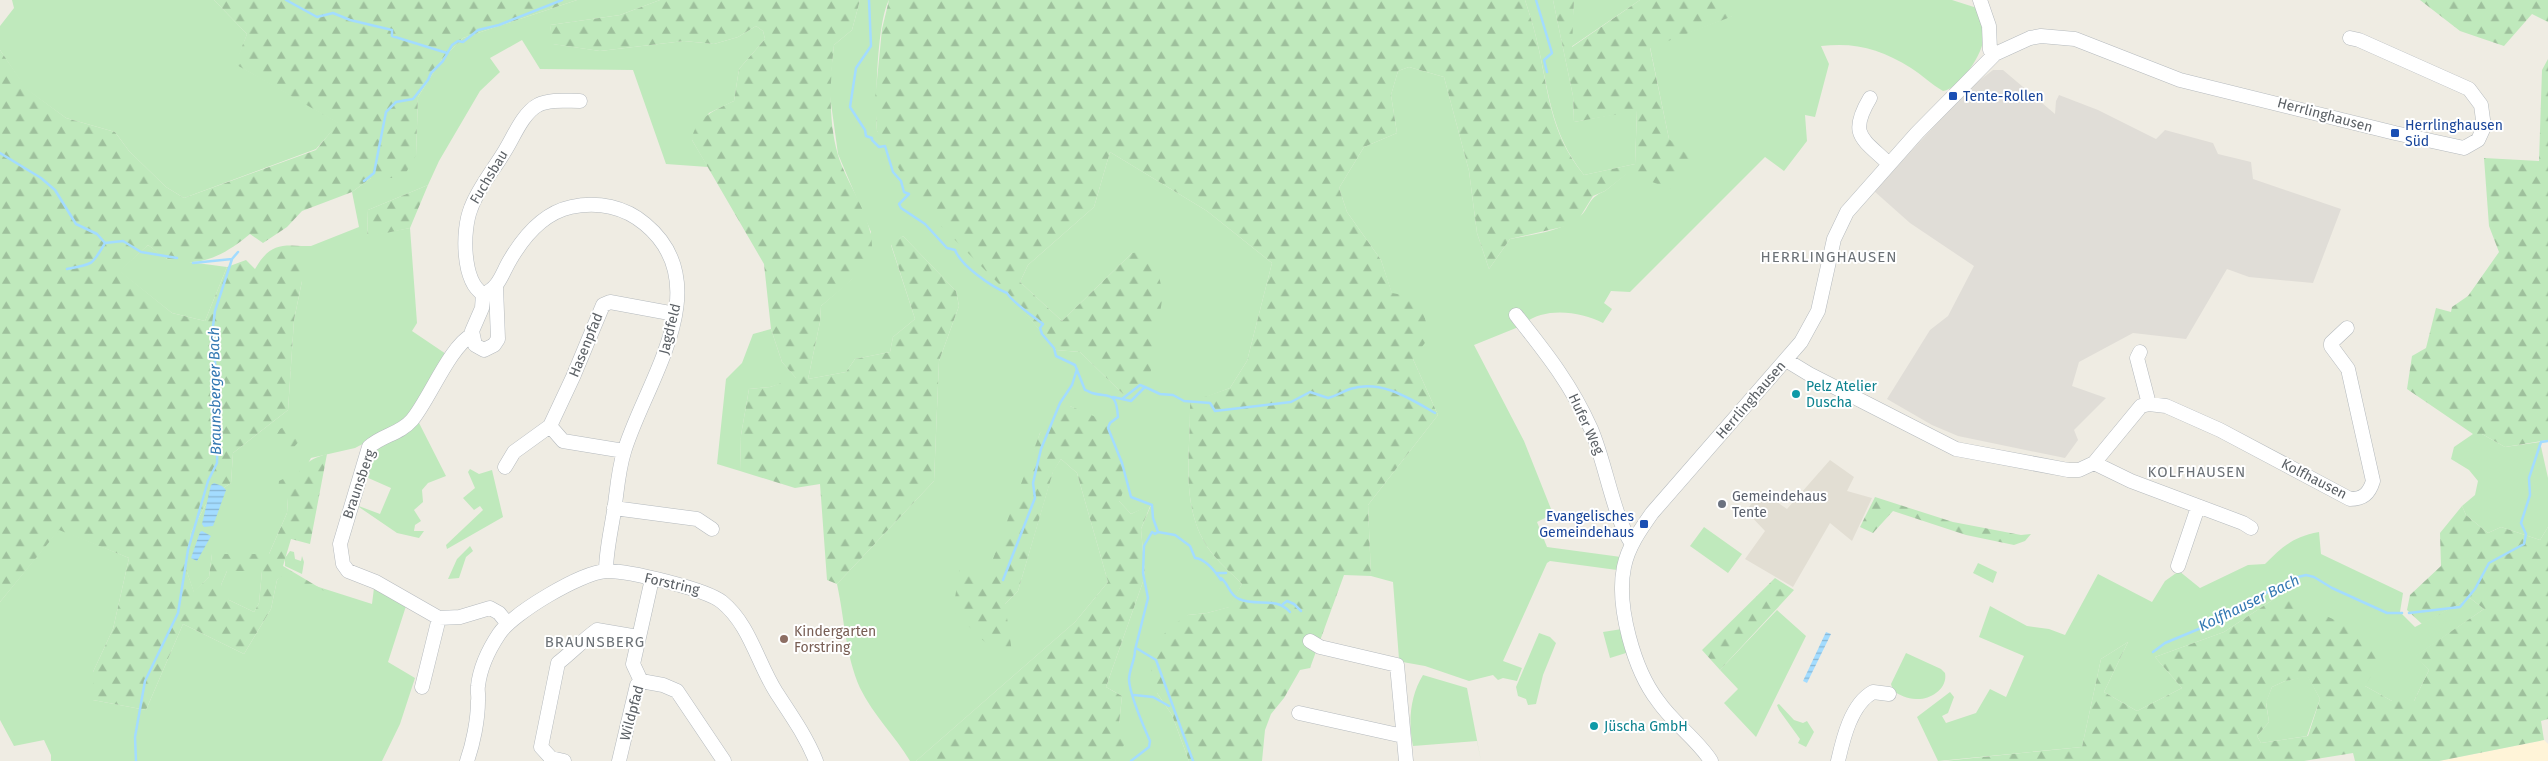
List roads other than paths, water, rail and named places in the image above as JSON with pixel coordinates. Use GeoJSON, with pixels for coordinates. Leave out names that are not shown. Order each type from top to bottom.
{"type":"FeatureCollection","features":[{"type":"Feature","properties":{"kind":"street"},"geometry":{"type":"LineString","coordinates":[[1980,0],[1989,26],[1990,50],[1995,54]]}},
{"type":"Feature","properties":{"kind":"street","name":"Herrlinghausen"},"geometry":{"type":"LineString","coordinates":[[1711,761],[1657,701],[1641,672],[1627,624],[1623,599],[1624,568],[1632,544],[1652,513],[1801,342],[1818,311],[1834,239],[1840,224],[1856,200],[1995,54],[2030,38],[2070,38],[2180,80],[2458,147],[2469,147],[2478,140],[2484,129],[2484,113],[2478,100],[2469,89],[2359,40],[2350,38]]}},
{"type":"Feature","properties":{"kind":"street"},"geometry":{"type":"LineString","coordinates":[[1870,98],[1861,115],[1858,131],[1863,140],[1889,164]]}},
{"type":"Feature","properties":{"kind":"street","name":"Fuchsbau"},"geometry":{"type":"LineString","coordinates":[[483,294],[471,282],[468,270],[466,225],[471,207],[522,122],[537,106],[554,101],[580,101]]}},
{"type":"Feature","properties":{"kind":"street","name":"Jagdfeld"},"geometry":{"type":"LineString","coordinates":[[472,335],[475,344],[481,349],[488,349],[496,342],[496,287],[516,249],[539,223],[571,207],[603,205],[616,208],[639,219],[658,238],[677,278],[675,314],[663,357],[624,451],[606,571]]}},
{"type":"Feature","properties":{"kind":"street"},"geometry":{"type":"LineString","coordinates":[[472,335],[473,327],[482,308],[483,294],[496,287]]}},
{"type":"Feature","properties":{"kind":"street","name":"Hasenpfad"},"geometry":{"type":"LineString","coordinates":[[505,467],[514,452],[550,426],[573,377],[602,305],[610,302],[675,314]]}},
{"type":"Feature","properties":{"kind":"street","name":"Hufer Weg"},"geometry":{"type":"LineString","coordinates":[[1516,315],[1558,367],[1591,429],[1607,471],[1624,532],[1632,544]]}},
{"type":"Feature","properties":{"kind":"street","name":"Kolfhausen"},"geometry":{"type":"LineString","coordinates":[[2149,404],[2166,406],[2220,430],[2350,499],[2365,496],[2373,482],[2362,440],[2354,393],[2348,369],[2331,346],[2331,342],[2347,328]]}},
{"type":"Feature","properties":{"kind":"street","name":"Braunsberg"},"geometry":{"type":"LineString","coordinates":[[439,618],[376,582],[348,571],[343,564],[340,544],[369,447],[401,430],[410,422],[466,338],[472,335]]}},
{"type":"Feature","properties":{"kind":"street"},"geometry":{"type":"LineString","coordinates":[[1786,360],[1808,374],[1956,449],[2068,470],[2079,470],[2094,463],[2132,416],[2142,406],[2149,404],[2137,358],[2140,352]]}},
{"type":"Feature","properties":{"kind":"street"},"geometry":{"type":"LineString","coordinates":[[550,426],[563,441],[624,451]]}},
{"type":"Feature","properties":{"kind":"street"},"geometry":{"type":"LineString","coordinates":[[2094,463],[2131,481],[2251,528]]}},
{"type":"Feature","properties":{"kind":"street"},"geometry":{"type":"LineString","coordinates":[[2178,566],[2198,507]]}},
{"type":"Feature","properties":{"kind":"street"},"geometry":{"type":"LineString","coordinates":[[614,508],[696,519],[712,529]]}},
{"type":"Feature","properties":{"kind":"street","name":"Forstring"},"geometry":{"type":"LineString","coordinates":[[507,623],[521,612],[552,594],[587,577],[606,571],[652,579],[706,592],[735,614],[745,628],[762,667],[803,733],[816,761]]}},
{"type":"Feature","properties":{"kind":"street","name":"Wildpfad"},"geometry":{"type":"LineString","coordinates":[[619,761],[637,685],[641,681],[633,664],[652,579]]}},
{"type":"Feature","properties":{"kind":"street"},"geometry":{"type":"LineString","coordinates":[[422,687],[439,618],[460,617],[490,608],[499,613],[507,623],[490,649],[481,673],[478,686],[478,702],[467,761]]}},
{"type":"Feature","properties":{"kind":"street"},"geometry":{"type":"LineString","coordinates":[[564,761],[551,758],[541,747],[558,663],[577,648],[582,640],[597,630],[638,637]]}},
{"type":"Feature","properties":{"kind":"street"},"geometry":{"type":"LineString","coordinates":[[1310,641],[1320,647],[1397,665],[1406,761]]}},
{"type":"Feature","properties":{"kind":"street"},"geometry":{"type":"LineString","coordinates":[[641,681],[677,691],[724,761]]}},
{"type":"Feature","properties":{"kind":"street"},"geometry":{"type":"LineString","coordinates":[[1838,761],[1846,730],[1862,700],[1872,692],[1889,694]]}},
{"type":"Feature","properties":{"kind":"street"},"geometry":{"type":"LineString","coordinates":[[1299,713],[1403,736]]}},
{"type":"Feature","properties":{"kind":"water"},"geometry":{"type":"Polygon","coordinates":[[[214,483],[226,490],[213,526],[204,527],[202,524],[211,485],[214,483]]]}},
{"type":"Feature","properties":{"kind":"water"},"geometry":{"type":"Polygon","coordinates":[[[202,531],[211,536],[197,561],[191,558],[202,531]]]}},
{"type":"Feature","properties":{"kind":"water"},"geometry":{"type":"Polygon","coordinates":[[[1826,632],[1831,634],[1807,683],[1803,681],[1826,632]]]}},
{"type":"Feature","properties":{"kind":"waterway"},"geometry":{"type":"LineString","coordinates":[[286,0],[317,17],[333,13],[350,20],[392,30],[392,36],[447,53]]}},
{"type":"Feature","properties":{"kind":"waterway","name":"Braunsberger Bach"},"geometry":{"type":"LineString","coordinates":[[364,181],[374,173],[386,112],[396,102],[413,99],[428,80],[431,73],[443,61],[452,45],[458,41],[463,42],[478,30],[499,25],[562,0]]}},
{"type":"Feature","properties":{"kind":"waterway"},"geometry":{"type":"LineString","coordinates":[[869,0],[871,46],[856,68],[850,107],[865,130],[866,136],[872,138],[879,147],[885,146],[893,172],[901,181],[904,192],[909,194],[899,204],[901,208],[925,224],[947,248],[955,250],[970,269],[993,286],[1007,293],[1018,305],[1043,324],[1040,328],[1042,334],[1054,348],[1056,356],[1075,365],[1085,390],[1113,398],[1118,417],[1110,423],[1108,428],[1122,463],[1131,497],[1152,505],[1153,518],[1158,532],[1175,535],[1190,546],[1195,558],[1206,563],[1221,580]]}},
{"type":"Feature","properties":{"kind":"waterway"},"geometry":{"type":"LineString","coordinates":[[1536,0],[1552,53],[1544,60],[1547,72]]}},
{"type":"Feature","properties":{"kind":"waterway"},"geometry":{"type":"LineString","coordinates":[[0,153],[41,178],[55,190],[76,224],[97,234],[105,243],[123,241],[141,252],[177,258]]}},
{"type":"Feature","properties":{"kind":"waterway"},"geometry":{"type":"LineString","coordinates":[[67,269],[82,266],[94,260],[105,243]]}},
{"type":"Feature","properties":{"kind":"waterway","name":"Braunsberger Bach"},"geometry":{"type":"LineString","coordinates":[[136,761],[135,737],[145,681],[178,613],[188,550],[208,481],[217,463],[218,413],[213,326],[215,311],[232,259],[238,252]]}},
{"type":"Feature","properties":{"kind":"waterway"},"geometry":{"type":"LineString","coordinates":[[193,263],[232,259]]}},
{"type":"Feature","properties":{"kind":"waterway"},"geometry":{"type":"LineString","coordinates":[[1003,580],[1035,498],[1033,483],[1041,449],[1060,403],[1072,385],[1077,369]]}},
{"type":"Feature","properties":{"kind":"waterway"},"geometry":{"type":"LineString","coordinates":[[1122,399],[1140,385],[1145,387]]}},
{"type":"Feature","properties":{"kind":"waterway"},"geometry":{"type":"LineString","coordinates":[[1113,397],[1131,401],[1145,387],[1160,394],[1173,395],[1184,401],[1210,403],[1215,411],[1291,402],[1310,392],[1328,398],[1350,389],[1372,386],[1405,396],[1435,413]]}},
{"type":"Feature","properties":{"kind":"waterway","name":"Kolfhauser Bach"},"geometry":{"type":"LineString","coordinates":[[2409,613],[2460,607],[2475,589],[2489,563],[2524,544],[2526,534],[2521,523],[2530,495],[2529,478],[2541,442],[2548,441]]}},
{"type":"Feature","properties":{"kind":"waterway"},"geometry":{"type":"LineString","coordinates":[[1131,761],[1149,747],[1150,741],[1134,702],[1129,680],[1148,598],[1143,573],[1144,546],[1152,532],[1155,534],[1158,532]]}},
{"type":"Feature","properties":{"kind":"waterway"},"geometry":{"type":"LineString","coordinates":[[1218,573],[1226,573]]}},
{"type":"Feature","properties":{"kind":"waterway","name":"Kolfhauser Bach"},"geometry":{"type":"LineString","coordinates":[[2153,652],[2165,643],[2218,621],[2265,594],[2270,589],[2285,584],[2290,579],[2306,575],[2314,577],[2332,588],[2387,613],[2402,613]]}},
{"type":"Feature","properties":{"kind":"waterway"},"geometry":{"type":"LineString","coordinates":[[1221,578],[1233,595],[1239,599],[1279,604],[1290,612]]}},
{"type":"Feature","properties":{"kind":"waterway"},"geometry":{"type":"LineString","coordinates":[[1283,604],[1287,601],[1294,604],[1301,611]]}},
{"type":"Feature","properties":{"kind":"waterway"},"geometry":{"type":"LineString","coordinates":[[1136,648],[1156,660],[1193,761]]}},
{"type":"Feature","properties":{"kind":"waterway"},"geometry":{"type":"LineString","coordinates":[[1134,695],[1153,697],[1169,706]]}},
{"type":"Feature","properties":{"kind":"place","name":"Tente-Rollen"},"geometry":{"type":"Point","coordinates":[1953,96]}},
{"type":"Feature","properties":{"kind":"place","name":"Herrlinghausen Süd"},"geometry":{"type":"Point","coordinates":[2395,133]}},
{"type":"Feature","properties":{"kind":"place","name":"Pelz Atelier Duscha"},"geometry":{"type":"Point","coordinates":[1796,394]}},
{"type":"Feature","properties":{"kind":"place","name":"Gemeindehaus Tente"},"geometry":{"type":"Point","coordinates":[1722,504]}},
{"type":"Feature","properties":{"kind":"place","name":"Evangelisches Gemeindehaus"},"geometry":{"type":"Point","coordinates":[1644,524]}},
{"type":"Feature","properties":{"kind":"place","name":"Kindergarten Forstring"},"geometry":{"type":"Point","coordinates":[784,639]}},
{"type":"Feature","properties":{"kind":"place","name":"Jüscha GmbH"},"geometry":{"type":"Point","coordinates":[1594,726]}},
{"type":"Feature","properties":{"kind":"district","name":"HERRLINGHAUSEN"},"geometry":{"type":"Point","coordinates":[1829,257]}},
{"type":"Feature","properties":{"kind":"district","name":"KOLFHAUSEN"},"geometry":{"type":"Point","coordinates":[2197,472]}},
{"type":"Feature","properties":{"kind":"district","name":"BRAUNSBERG"},"geometry":{"type":"Point","coordinates":[595,642]}}]}
